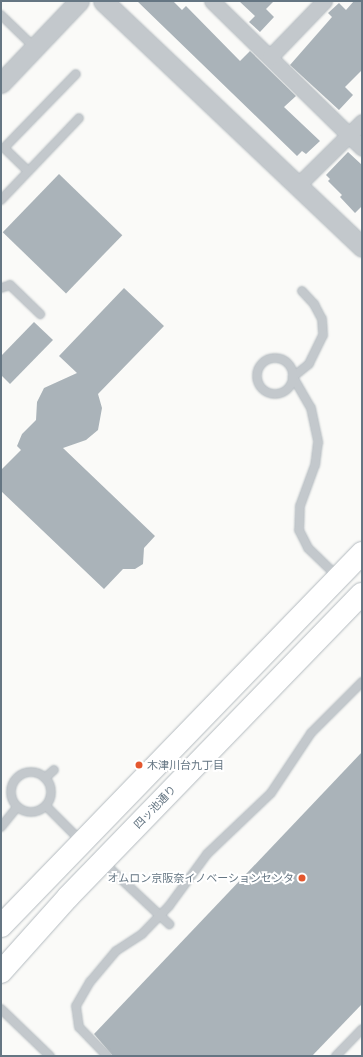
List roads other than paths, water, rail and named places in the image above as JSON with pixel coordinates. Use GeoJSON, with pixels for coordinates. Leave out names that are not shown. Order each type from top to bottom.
{"type":"FeatureCollection","features":[{"type":"Feature","properties":{"kind":"main road"},"geometry":{"type":"LineString","coordinates":[[1,926],[83,843],[362,553]]}},
{"type":"Feature","properties":{"kind":"main road","name":"四ッ池通り"},"geometry":{"type":"LineString","coordinates":[[1,972],[102,861],[362,594]]}},
{"type":"Feature","properties":{"kind":"street"},"geometry":{"type":"LineString","coordinates":[[1,83],[79,1]]}},
{"type":"Feature","properties":{"kind":"street"},"geometry":{"type":"LineString","coordinates":[[103,1],[362,247]]}},
{"type":"Feature","properties":{"kind":"street"},"geometry":{"type":"LineString","coordinates":[[212,1],[362,148]]}},
{"type":"Feature","properties":{"kind":"street"},"geometry":{"type":"LineString","coordinates":[[270,57],[324,1]]}},
{"type":"Feature","properties":{"kind":"street"},"geometry":{"type":"LineString","coordinates":[[298,186],[362,122]]}},
{"type":"Feature","properties":{"kind":"lane"},"geometry":{"type":"LineString","coordinates":[[1,16],[35,48]]}},
{"type":"Feature","properties":{"kind":"lane"},"geometry":{"type":"LineString","coordinates":[[28,171],[2,149],[76,74]]}},
{"type":"Feature","properties":{"kind":"lane"},"geometry":{"type":"LineString","coordinates":[[1,200],[79,118]]}},
{"type":"Feature","properties":{"kind":"lane"},"geometry":{"type":"LineString","coordinates":[[1,288],[10,285],[40,314]]}},
{"type":"Feature","properties":{"kind":"lane"},"geometry":{"type":"LineString","coordinates":[[302,291],[314,304],[322,319],[323,335],[309,364],[293,377],[288,389],[276,394],[263,389],[257,378],[265,361],[278,358],[290,364],[293,377],[311,408],[318,442],[315,465],[300,506],[299,530],[308,548],[338,578]]}},
{"type":"Feature","properties":{"kind":"lane"},"geometry":{"type":"LineString","coordinates":[[107,1056],[79,1028],[76,1006],[90,982],[116,951],[142,934],[160,916],[207,854],[271,793],[311,733],[362,682]]}},
{"type":"Feature","properties":{"kind":"lane"},"geometry":{"type":"LineString","coordinates":[[44,778],[54,770]]}},
{"type":"Feature","properties":{"kind":"lane"},"geometry":{"type":"LineString","coordinates":[[30,772],[44,778],[51,792],[46,806],[32,812],[17,807],[11,793],[16,778],[30,772]]}},
{"type":"Feature","properties":{"kind":"lane"},"geometry":{"type":"LineString","coordinates":[[46,806],[83,843]]}},
{"type":"Feature","properties":{"kind":"lane"},"geometry":{"type":"LineString","coordinates":[[1,827],[17,807]]}},
{"type":"Feature","properties":{"kind":"lane"},"geometry":{"type":"LineString","coordinates":[[102,861],[169,924]]}},
{"type":"Feature","properties":{"kind":"lane"},"geometry":{"type":"LineString","coordinates":[[1,1009],[50,1056]]}},
{"type":"Feature","properties":{"kind":"lane"},"geometry":{"type":"LineString","coordinates":[[336,1056],[362,1029]]}},
{"type":"Feature","properties":{"kind":"place","name":"木津川台九丁目"},"geometry":{"type":"Point","coordinates":[139,765]}},
{"type":"Feature","properties":{"kind":"place","name":"オムロン京阪奈イノベーションセンタ"},"geometry":{"type":"Point","coordinates":[302,878]}}]}
